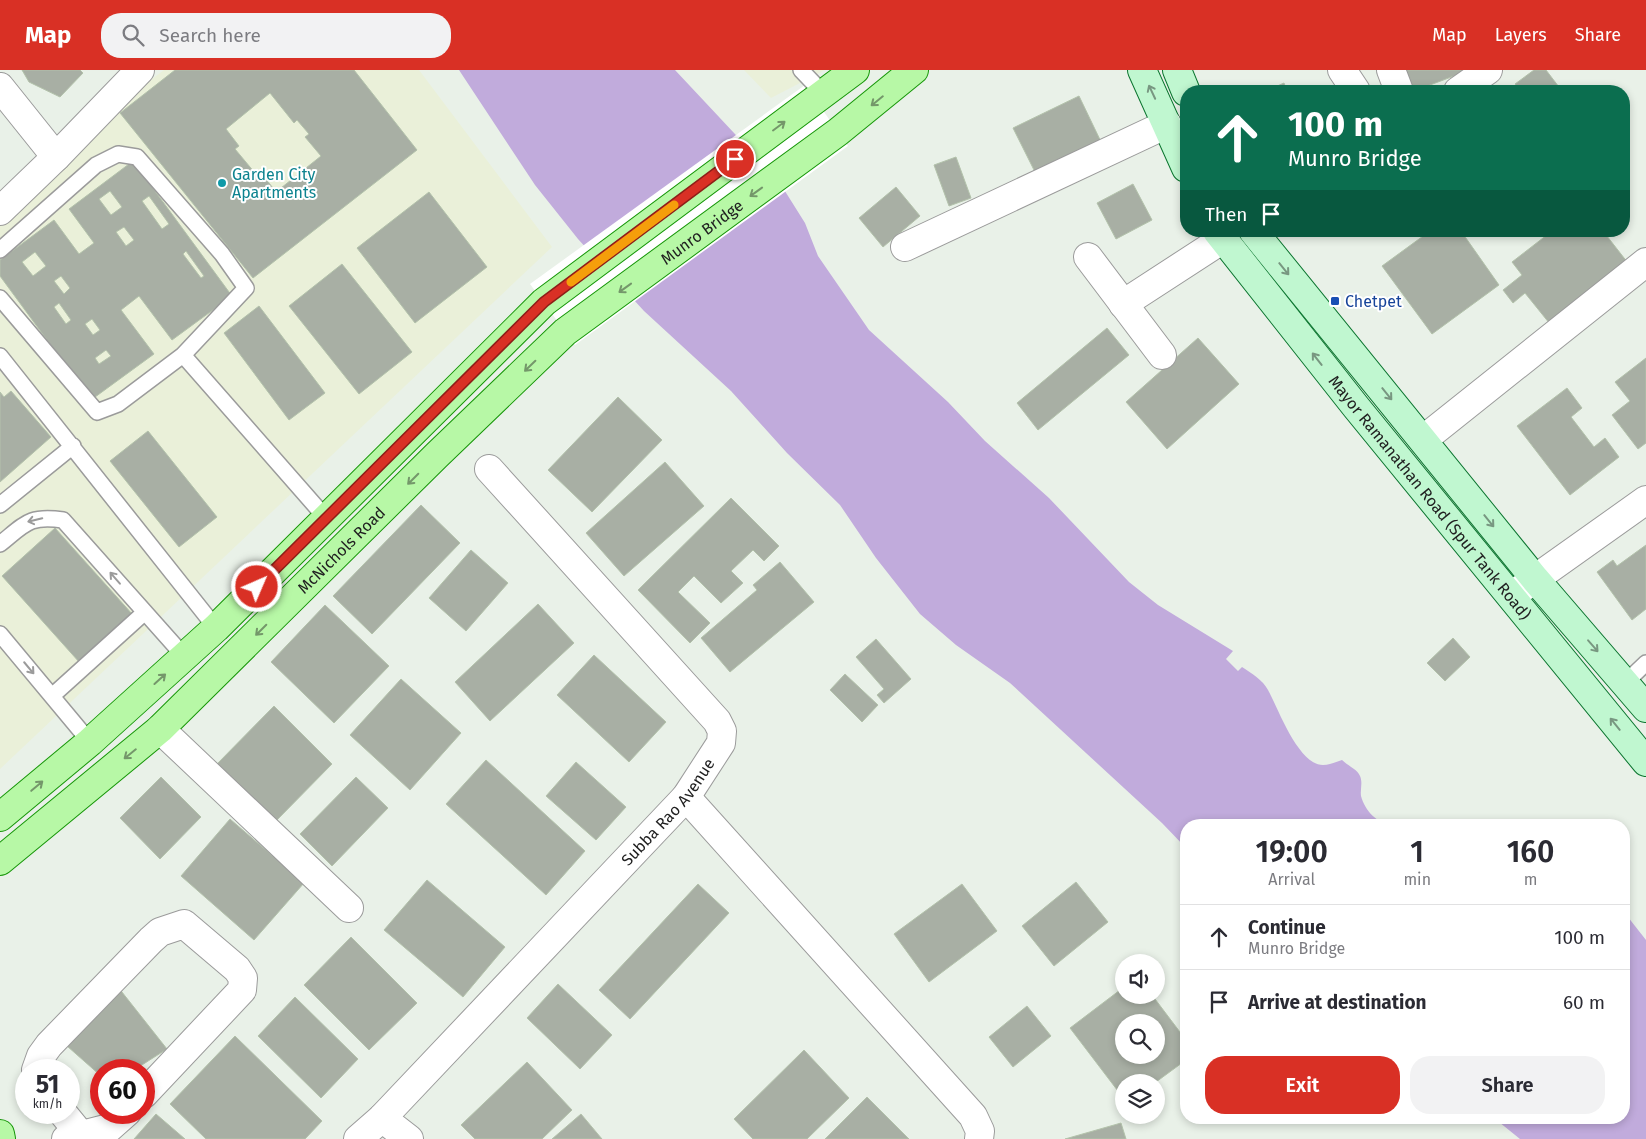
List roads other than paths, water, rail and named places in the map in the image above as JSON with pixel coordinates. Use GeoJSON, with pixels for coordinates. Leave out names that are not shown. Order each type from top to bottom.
{"type":"FeatureCollection","features":[{"type":"Feature","properties":{"kind":"main road"},"geometry":{"type":"LineString","coordinates":[[819,96],[855,70]]}},
{"type":"Feature","properties":{"kind":"main road","name":"Munro Bridge"},"geometry":{"type":"LineString","coordinates":[[565,332],[838,132],[914,70]]}},
{"type":"Feature","properties":{"kind":"main road"},"geometry":{"type":"LineString","coordinates":[[1142,70],[1180,154]]}},
{"type":"Feature","properties":{"kind":"main road"},"geometry":{"type":"LineString","coordinates":[[1176,70],[1183,85]]}},
{"type":"Feature","properties":{"kind":"main road","name":"McNichols Road"},"geometry":{"type":"LineString","coordinates":[[0,817],[90,742],[216,628],[544,302],[819,96]]}},
{"type":"Feature","properties":{"kind":"main road","name":"Mayor Ramanathan Road (Spur Tank Road)"},"geometry":{"type":"LineString","coordinates":[[1222,237],[1356,407],[1646,762]]}},
{"type":"Feature","properties":{"kind":"main road","name":"Mayor Ramanathan Road (Spur Tank Road)"},"geometry":{"type":"LineString","coordinates":[[1258,237],[1536,579],[1646,708]]}},
{"type":"Feature","properties":{"kind":"main road","name":"McNichols Road"},"geometry":{"type":"LineString","coordinates":[[0,861],[160,729],[437,455],[565,332]]}},
{"type":"Feature","properties":{"kind":"main road"},"geometry":{"type":"LineString","coordinates":[[0,1134],[2,1139]]}},
{"type":"Feature","properties":{"kind":"street"},"geometry":{"type":"LineString","coordinates":[[0,211],[56,158],[140,70]]}},
{"type":"Feature","properties":{"kind":"street"},"geometry":{"type":"LineString","coordinates":[[1342,70],[1352,85]]}},
{"type":"Feature","properties":{"kind":"street"},"geometry":{"type":"LineString","coordinates":[[1391,70],[1397,85]]}},
{"type":"Feature","properties":{"kind":"street"},"geometry":{"type":"LineString","coordinates":[[1467,85],[1488,70]]}},
{"type":"Feature","properties":{"kind":"street"},"geometry":{"type":"LineString","coordinates":[[0,87],[56,158]]}},
{"type":"Feature","properties":{"kind":"street"},"geometry":{"type":"LineString","coordinates":[[905,247],[1167,124]]}},
{"type":"Feature","properties":{"kind":"street"},"geometry":{"type":"LineString","coordinates":[[1123,304],[1217,237]]}},
{"type":"Feature","properties":{"kind":"street"},"geometry":{"type":"LineString","coordinates":[[1088,257],[1162,355]]}},
{"type":"Feature","properties":{"kind":"street"},"geometry":{"type":"LineString","coordinates":[[1424,439],[1646,262]]}},
{"type":"Feature","properties":{"kind":"street","name":"Subba Rao Avenue"},"geometry":{"type":"LineString","coordinates":[[358,1139],[382,1118],[686,796],[721,743],[722,731],[717,721],[489,469]]}},
{"type":"Feature","properties":{"kind":"street"},"geometry":{"type":"LineString","coordinates":[[1511,596],[1646,500]]}},
{"type":"Feature","properties":{"kind":"street"},"geometry":{"type":"LineString","coordinates":[[160,729],[349,908]]}},
{"type":"Feature","properties":{"kind":"street"},"geometry":{"type":"LineString","coordinates":[[686,796],[973,1116],[980,1131],[979,1139]]}},
{"type":"Feature","properties":{"kind":"street"},"geometry":{"type":"LineString","coordinates":[[40,1059],[49,1045],[151,940],[160,932],[184,924],[238,969],[242,978],[242,990],[155,1082]]}},
{"type":"Feature","properties":{"kind":"street"},"geometry":{"type":"LineString","coordinates":[[382,1118],[409,1139]]}},
{"type":"Feature","properties":{"kind":"street"},"geometry":{"type":"LineString","coordinates":[[68,1124],[73,1136],[109,1128],[113,1124]]}},
{"type":"Feature","properties":{"kind":"lane"},"geometry":{"type":"LineString","coordinates":[[801,70],[819,96]]}},
{"type":"Feature","properties":{"kind":"lane"},"geometry":{"type":"LineString","coordinates":[[0,250],[96,165],[118,154],[137,156],[222,254],[246,288],[182,355],[118,404],[97,412],[0,298]]}},
{"type":"Feature","properties":{"kind":"lane"},"geometry":{"type":"LineString","coordinates":[[182,355],[326,518]]}},
{"type":"Feature","properties":{"kind":"lane"},"geometry":{"type":"LineString","coordinates":[[0,356],[216,628]]}},
{"type":"Feature","properties":{"kind":"lane"},"geometry":{"type":"LineString","coordinates":[[0,505],[73,446]]}},
{"type":"Feature","properties":{"kind":"lane"},"geometry":{"type":"LineString","coordinates":[[0,544],[30,520],[47,518],[63,520],[184,656]]}},
{"type":"Feature","properties":{"kind":"lane"},"geometry":{"type":"LineString","coordinates":[[55,700],[146,613]]}},
{"type":"Feature","properties":{"kind":"lane"},"geometry":{"type":"LineString","coordinates":[[0,634],[90,742]]}},
{"type":"Feature","properties":{"kind":"lane"},"geometry":{"type":"LineString","coordinates":[[1625,683],[1646,663]]}},
{"type":"Feature","properties":{"kind":"place","name":"Garden City Apartments"},"geometry":{"type":"Point","coordinates":[222,183]}},
{"type":"Feature","properties":{"kind":"place","name":"Chetpet"},"geometry":{"type":"Point","coordinates":[1335,301]}}]}
